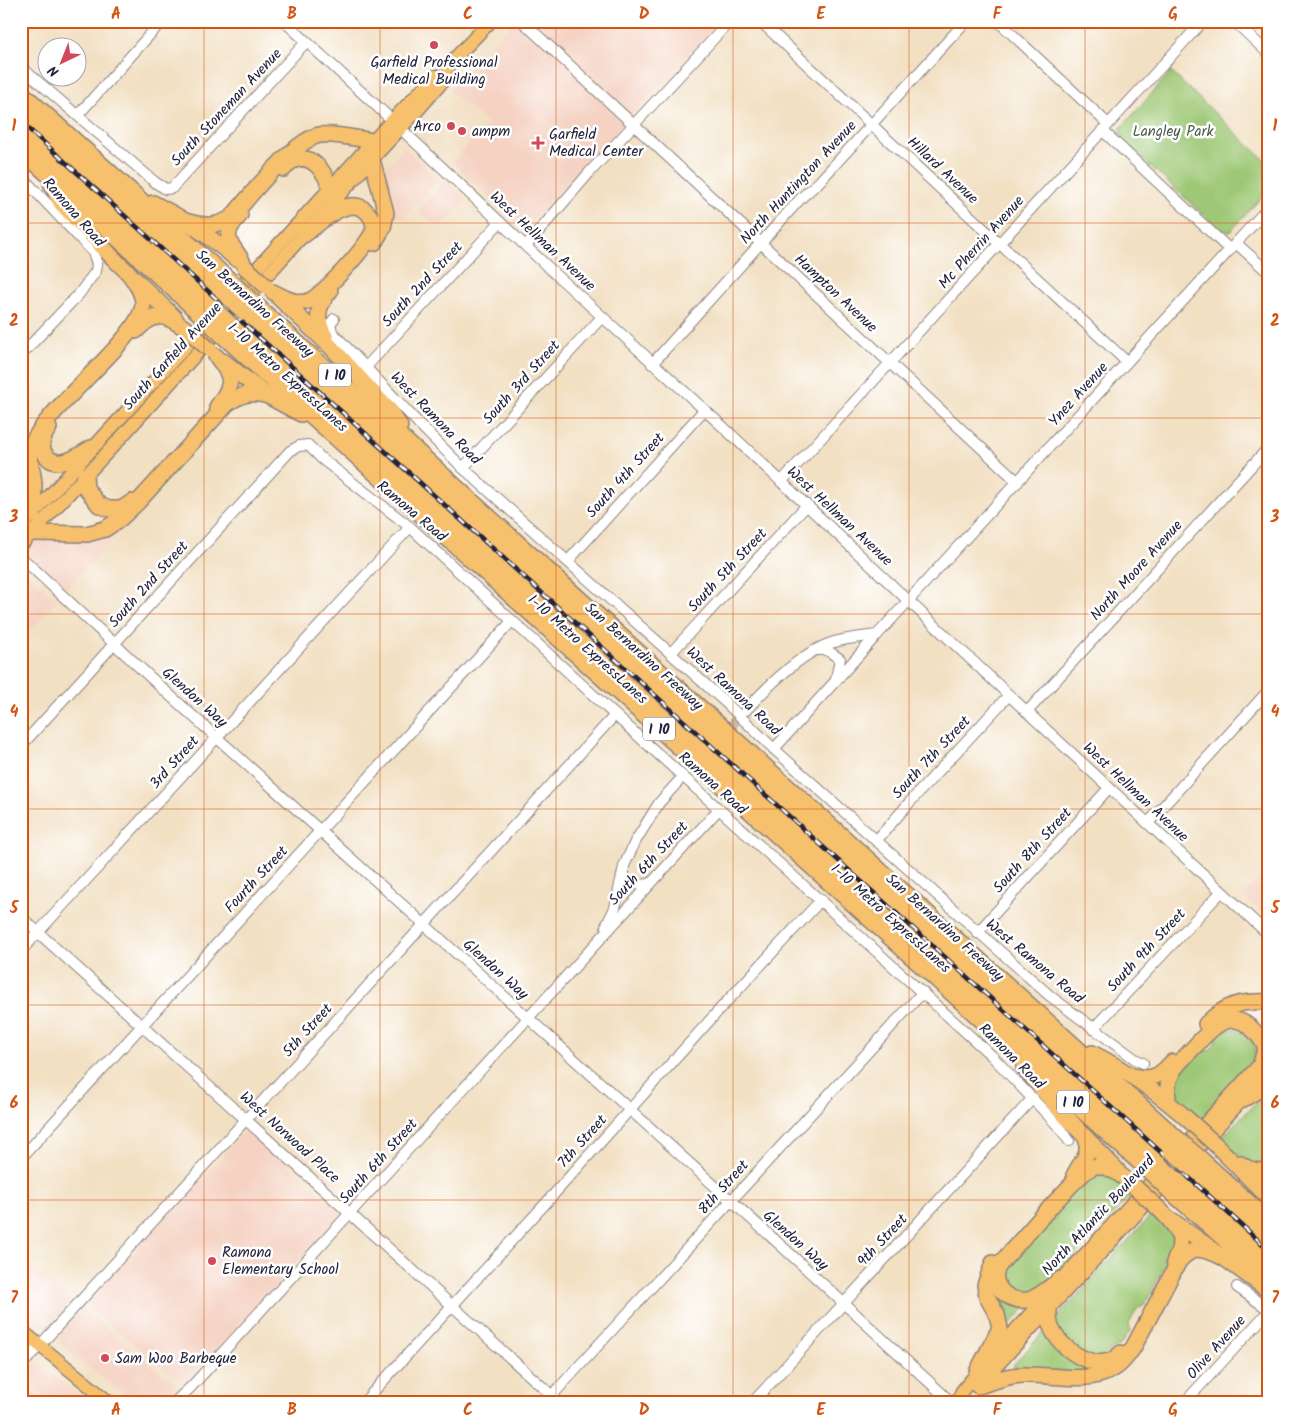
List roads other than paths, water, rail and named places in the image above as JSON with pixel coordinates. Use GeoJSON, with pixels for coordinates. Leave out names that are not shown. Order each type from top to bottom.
{"type":"FeatureCollection","features":[{"type":"Feature","properties":{"kind":"highway","name":"San Bernardino Freeway"},"geometry":{"type":"LineString","coordinates":[[21,92],[134,194],[250,308],[415,448],[1075,1045],[1175,1144]]}},
{"type":"Feature","properties":{"kind":"highway"},"geometry":{"type":"LineString","coordinates":[[21,110],[228,287]]}},
{"type":"Feature","properties":{"kind":"highway"},"geometry":{"type":"LineString","coordinates":[[185,221],[204,226],[220,224],[230,218],[290,154],[310,137],[323,134],[374,141]]}},
{"type":"Feature","properties":{"kind":"highway","name":"I-10 Metro ExpressLanes"},"geometry":{"type":"LineString","coordinates":[[21,135],[228,332],[911,936],[1176,1188],[1268,1262]]}},
{"type":"Feature","properties":{"kind":"highway"},"geometry":{"type":"LineString","coordinates":[[21,150],[206,311]]}},
{"type":"Feature","properties":{"kind":"highway"},"geometry":{"type":"LineString","coordinates":[[245,267],[230,243],[230,228],[235,220],[281,171],[292,161],[298,159],[312,162],[318,166],[328,180],[330,189]]}},
{"type":"Feature","properties":{"kind":"highway"},"geometry":{"type":"LineString","coordinates":[[332,348],[317,318],[320,307],[327,295],[384,228],[386,213],[372,159]]}},
{"type":"Feature","properties":{"kind":"highway"},"geometry":{"type":"LineString","coordinates":[[47,174],[61,203],[128,272],[213,353],[266,395],[322,426]]}},
{"type":"Feature","properties":{"kind":"highway"},"geometry":{"type":"LineString","coordinates":[[134,194],[185,221],[215,240],[245,267],[332,348],[392,413],[415,448]]}},
{"type":"Feature","properties":{"kind":"highway"},"geometry":{"type":"LineString","coordinates":[[270,290],[295,302],[308,302],[319,295],[361,250],[370,239],[374,228],[372,218],[365,210],[358,206],[349,206],[340,209],[304,234]]}},
{"type":"Feature","properties":{"kind":"highway"},"geometry":{"type":"LineString","coordinates":[[32,515],[34,483],[29,453],[32,443],[44,425],[126,336],[142,312],[143,301],[140,289],[128,272]]}},
{"type":"Feature","properties":{"kind":"highway","name":"I-10 Metro ExpressLanes"},"geometry":{"type":"LineString","coordinates":[[250,308],[1175,1144],[1268,1237]]}},
{"type":"Feature","properties":{"kind":"highway"},"geometry":{"type":"LineString","coordinates":[[91,448],[73,459],[62,463],[51,460],[46,456],[43,450],[43,439],[49,427],[143,324],[154,317],[162,315],[173,319],[189,331]]}},
{"type":"Feature","properties":{"kind":"highway","name":"I 10"},"geometry":{"type":"LineString","coordinates":[[228,332],[322,426],[995,1032],[1154,1168]]}},
{"type":"Feature","properties":{"kind":"highway"},"geometry":{"type":"LineString","coordinates":[[85,475],[86,488],[99,505],[109,509],[121,509],[132,502],[217,407],[227,393],[230,384],[228,371],[213,353]]}},
{"type":"Feature","properties":{"kind":"highway"},"geometry":{"type":"LineString","coordinates":[[25,535],[87,534],[105,529],[120,519],[138,502],[228,403],[240,395],[251,392],[266,395]]}},
{"type":"Feature","properties":{"kind":"highway"},"geometry":{"type":"LineString","coordinates":[[1134,1076],[1150,1079],[1159,1074],[1208,1022],[1227,1008],[1247,1002],[1268,1002]]}},
{"type":"Feature","properties":{"kind":"highway"},"geometry":{"type":"LineString","coordinates":[[1168,1102],[1168,1079],[1174,1069],[1221,1022],[1231,1020],[1245,1023],[1254,1029],[1266,1047],[1266,1063]]}},
{"type":"Feature","properties":{"kind":"highway"},"geometry":{"type":"LineString","coordinates":[[995,1032],[1041,1089],[1087,1140],[1132,1185],[1162,1212],[1268,1290]]}},
{"type":"Feature","properties":{"kind":"highway"},"geometry":{"type":"LineString","coordinates":[[1075,1045],[1134,1076],[1168,1102],[1219,1148],[1268,1198]]}},
{"type":"Feature","properties":{"kind":"highway"},"geometry":{"type":"LineString","coordinates":[[1242,1100],[1268,1084]]}},
{"type":"Feature","properties":{"kind":"highway"},"geometry":{"type":"LineString","coordinates":[[1087,1140],[1087,1153],[1076,1173],[1020,1230],[992,1265],[986,1284],[986,1297],[998,1315],[1000,1328],[978,1379],[1024,1375],[1087,1377],[1103,1374],[1115,1368],[1133,1348],[1179,1262],[1187,1253],[1198,1249],[1205,1249],[1222,1257]]}},
{"type":"Feature","properties":{"kind":"highway"},"geometry":{"type":"LineString","coordinates":[[1219,1148],[1248,1169],[1259,1172],[1268,1170]]}},
{"type":"Feature","properties":{"kind":"highway"},"geometry":{"type":"LineString","coordinates":[[1197,1165],[1268,1220]]}},
{"type":"Feature","properties":{"kind":"highway"},"geometry":{"type":"LineString","coordinates":[[1061,1279],[1030,1300],[1017,1301],[1011,1299],[1000,1288],[996,1279],[998,1269],[1007,1256],[1089,1168],[1097,1166],[1110,1168],[1132,1185]]}},
{"type":"Feature","properties":{"kind":"highway"},"geometry":{"type":"LineString","coordinates":[[1176,1188],[1268,1278]]}},
{"type":"Feature","properties":{"kind":"highway"},"geometry":{"type":"LineString","coordinates":[[1049,1311],[1050,1325],[1055,1335],[1076,1355],[1091,1362],[1105,1362],[1118,1356],[1129,1344],[1178,1255],[1181,1243],[1179,1232],[1162,1212]]}},
{"type":"Feature","properties":{"kind":"main road"},"geometry":{"type":"LineString","coordinates":[[397,124],[435,76],[442,76],[454,59],[491,21]]}},
{"type":"Feature","properties":{"kind":"main road","name":"South Garfield Avenue"},"geometry":{"type":"LineString","coordinates":[[25,535],[32,515],[56,491],[91,448],[374,141],[397,124]]}},
{"type":"Feature","properties":{"kind":"main road","name":"South Garfield Avenue"},"geometry":{"type":"LineString","coordinates":[[25,535],[122,437],[372,159],[397,124]]}},
{"type":"Feature","properties":{"kind":"main road","name":"North Atlantic Boulevard"},"geometry":{"type":"LineString","coordinates":[[959,1402],[962,1391],[978,1379],[1049,1311],[1242,1100],[1266,1063]]}},
{"type":"Feature","properties":{"kind":"main road","name":"North Atlantic Boulevard"},"geometry":{"type":"LineString","coordinates":[[978,1379],[1061,1279],[1266,1063]]}},
{"type":"Feature","properties":{"kind":"main road"},"geometry":{"type":"LineString","coordinates":[[21,1330],[110,1402]]}},
{"type":"Feature","properties":{"kind":"street"},"geometry":{"type":"LineString","coordinates":[[21,67],[78,115],[162,21]]}},
{"type":"Feature","properties":{"kind":"street","name":"West Hellman Avenue"},"geometry":{"type":"LineString","coordinates":[[284,21],[1268,934]]}},
{"type":"Feature","properties":{"kind":"street"},"geometry":{"type":"LineString","coordinates":[[522,21],[635,125]]}},
{"type":"Feature","properties":{"kind":"street"},"geometry":{"type":"LineString","coordinates":[[526,246],[589,173],[730,21]]}},
{"type":"Feature","properties":{"kind":"street","name":"Hillard Avenue"},"geometry":{"type":"LineString","coordinates":[[760,21],[1127,362]]}},
{"type":"Feature","properties":{"kind":"street","name":"North Huntington Avenue"},"geometry":{"type":"LineString","coordinates":[[652,364],[760,243],[966,21]]}},
{"type":"Feature","properties":{"kind":"street"},"geometry":{"type":"LineString","coordinates":[[998,21],[1105,127],[1233,246],[1268,272]]}},
{"type":"Feature","properties":{"kind":"street","name":"Mc Pherrin Avenue"},"geometry":{"type":"LineString","coordinates":[[781,482],[1202,21]]}},
{"type":"Feature","properties":{"kind":"street"},"geometry":{"type":"LineString","coordinates":[[1234,21],[1268,53]]}},
{"type":"Feature","properties":{"kind":"street","name":"South Stoneman Avenue"},"geometry":{"type":"LineString","coordinates":[[78,115],[156,183],[166,188],[172,188],[306,42]]}},
{"type":"Feature","properties":{"kind":"street","name":"Hampton Avenue"},"geometry":{"type":"LineString","coordinates":[[635,125],[1018,482]]}},
{"type":"Feature","properties":{"kind":"street","name":"Ramona Road"},"geometry":{"type":"LineString","coordinates":[[21,176],[93,252],[96,264],[96,272],[79,294],[21,355]]}},
{"type":"Feature","properties":{"kind":"street","name":"Ynez Avenue"},"geometry":{"type":"LineString","coordinates":[[909,601],[1268,208]]}},
{"type":"Feature","properties":{"kind":"street","name":"South 2nd Street"},"geometry":{"type":"LineString","coordinates":[[366,366],[500,222]]}},
{"type":"Feature","properties":{"kind":"street","name":"South 3rd Street"},"geometry":{"type":"LineString","coordinates":[[463,468],[602,316]]}},
{"type":"Feature","properties":{"kind":"street","name":"West Ramona Road"},"geometry":{"type":"LineString","coordinates":[[334,319],[330,324],[332,332],[463,468],[1050,996],[1093,1029],[1143,1063]]}},
{"type":"Feature","properties":{"kind":"street","name":"South 4th Street"},"geometry":{"type":"LineString","coordinates":[[568,561],[704,410]]}},
{"type":"Feature","properties":{"kind":"street","name":"Ramona Road"},"geometry":{"type":"LineString","coordinates":[[299,446],[308,445],[322,459],[410,527],[992,1055],[1061,1129],[1069,1141]]}},
{"type":"Feature","properties":{"kind":"street","name":"South 2nd Street"},"geometry":{"type":"LineString","coordinates":[[21,746],[290,451],[299,446]]}},
{"type":"Feature","properties":{"kind":"street","name":"North Moore Avenue"},"geometry":{"type":"LineString","coordinates":[[1027,712],[1268,448]]}},
{"type":"Feature","properties":{"kind":"street","name":"South 5th Street"},"geometry":{"type":"LineString","coordinates":[[671,654],[806,506]]}},
{"type":"Feature","properties":{"kind":"street","name":"3rd Street"},"geometry":{"type":"LineString","coordinates":[[21,951],[410,527]]}},
{"type":"Feature","properties":{"kind":"street","name":"Glendon Way"},"geometry":{"type":"LineString","coordinates":[[21,557],[951,1402]]}},
{"type":"Feature","properties":{"kind":"street"},"geometry":{"type":"LineString","coordinates":[[774,749],[909,601]]}},
{"type":"Feature","properties":{"kind":"street","name":"Fourth Street"},"geometry":{"type":"LineString","coordinates":[[21,1158],[512,621]]}},
{"type":"Feature","properties":{"kind":"street"},"geometry":{"type":"LineString","coordinates":[[746,710],[774,680],[816,650],[841,640],[877,635]]}},
{"type":"Feature","properties":{"kind":"street"},"geometry":{"type":"LineString","coordinates":[[816,650],[827,650],[840,659],[835,682]]}},
{"type":"Feature","properties":{"kind":"street"},"geometry":{"type":"LineString","coordinates":[[1148,823],[1268,691]]}},
{"type":"Feature","properties":{"kind":"street","name":"South 7th Street"},"geometry":{"type":"LineString","coordinates":[[876,841],[909,802],[1009,695]]}},
{"type":"Feature","properties":{"kind":"street","name":"5th Street"},"geometry":{"type":"LineString","coordinates":[[21,1366],[616,715]]}},
{"type":"Feature","properties":{"kind":"street","name":"South 6th Street"},"geometry":{"type":"LineString","coordinates":[[600,938],[615,908],[624,866],[635,842],[658,802],[678,782]]}},
{"type":"Feature","properties":{"kind":"street","name":"South 8th Street"},"geometry":{"type":"LineString","coordinates":[[978,932],[1109,788]]}},
{"type":"Feature","properties":{"kind":"street","name":"South 6th Street"},"geometry":{"type":"LineString","coordinates":[[175,1402],[198,1380],[719,809]]}},
{"type":"Feature","properties":{"kind":"street"},"geometry":{"type":"LineString","coordinates":[[624,866],[624,878],[628,882],[641,885],[649,884]]}},
{"type":"Feature","properties":{"kind":"street","name":"South 9th Street"},"geometry":{"type":"LineString","coordinates":[[1093,1029],[1221,892]]}},
{"type":"Feature","properties":{"kind":"street","name":"7th Street"},"geometry":{"type":"LineString","coordinates":[[364,1402],[630,1110],[720,1008],[821,900]]}},
{"type":"Feature","properties":{"kind":"street","name":"West Norwood Place"},"geometry":{"type":"LineString","coordinates":[[21,917],[247,1119],[552,1400]]}},
{"type":"Feature","properties":{"kind":"street","name":"8th Street"},"geometry":{"type":"LineString","coordinates":[[552,1400],[730,1201],[922,992]]}},
{"type":"Feature","properties":{"kind":"street","name":"9th Street"},"geometry":{"type":"LineString","coordinates":[[753,1402],[1033,1098]]}},
{"type":"Feature","properties":{"kind":"street"},"geometry":{"type":"LineString","coordinates":[[1238,1287],[1268,1310]]}},
{"type":"Feature","properties":{"kind":"street","name":"Olive Avenue"},"geometry":{"type":"LineString","coordinates":[[1186,1402],[1268,1310]]}},
{"type":"Feature","properties":{"kind":"tunnel"},"geometry":{"type":"LineString","coordinates":[[678,782],[745,711]]}},
{"type":"Feature","properties":{"kind":"railway"},"geometry":{"type":"LineString","coordinates":[[21,122],[1268,1249]]}},
{"type":"Feature","properties":{"kind":"place","name":"Garfield Professional Medical Building"},"geometry":{"type":"Point","coordinates":[434,45]}},
{"type":"Feature","properties":{"kind":"place","name":"Arco"},"geometry":{"type":"Point","coordinates":[451,126]}},
{"type":"Feature","properties":{"kind":"place","name":"ampm"},"geometry":{"type":"Point","coordinates":[462,131]}},
{"type":"Feature","properties":{"kind":"place","name":"Garfield Medical Center"},"geometry":{"type":"Point","coordinates":[538,143]}},
{"type":"Feature","properties":{"kind":"place","name":"Ramona Elementary School"},"geometry":{"type":"Point","coordinates":[212,1261]}},
{"type":"Feature","properties":{"kind":"place","name":"Sam Woo Barbeque"},"geometry":{"type":"Point","coordinates":[105,1358]}},
{"type":"Feature","properties":{"kind":"park label","name":"Langley Park"},"geometry":{"type":"Point","coordinates":[1173,131]}}]}
